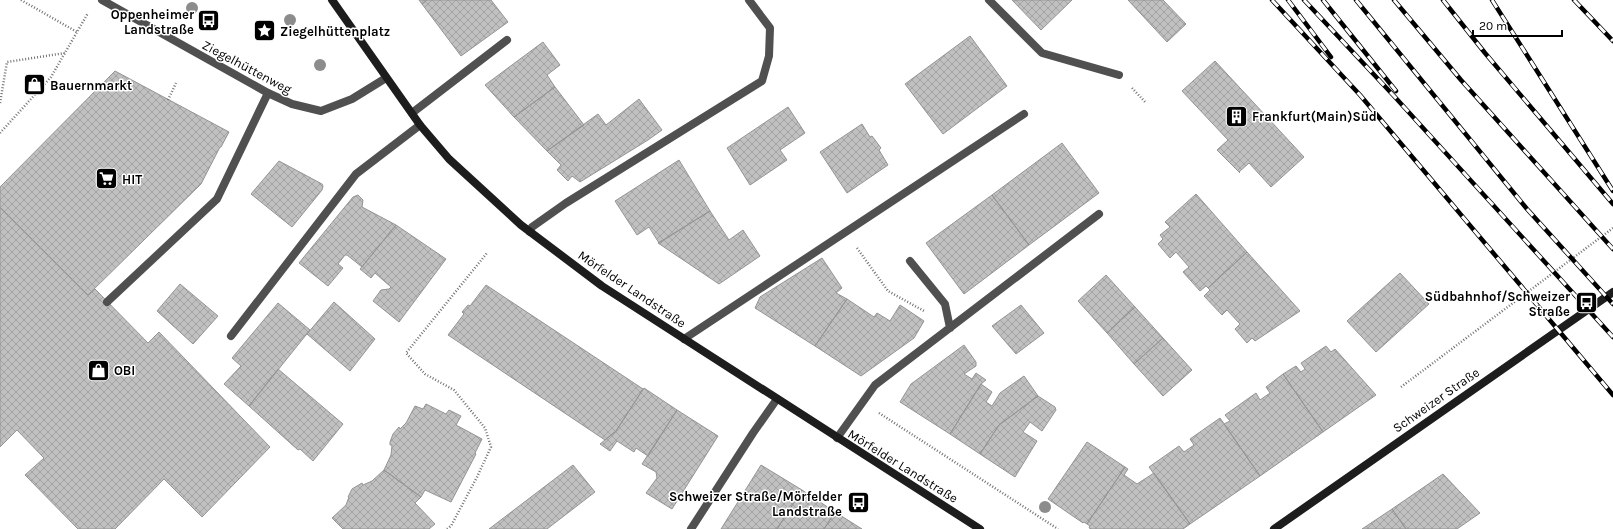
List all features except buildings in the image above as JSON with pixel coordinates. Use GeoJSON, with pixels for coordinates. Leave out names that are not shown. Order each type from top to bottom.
{"type":"FeatureCollection","features":[{"type":"Feature","properties":{"kind":"main road","name":"Mörfelder Landstraße"},"geometry":{"type":"LineString","coordinates":[[332,0],[420,126],[449,159],[530,232],[602,286],[980,529]]}},
{"type":"Feature","properties":{"kind":"main road","name":"Schweizer Straße"},"geometry":{"type":"LineString","coordinates":[[1274,529],[1613,292]]}},
{"type":"Feature","properties":{"kind":"street","name":"Ziegelhüttenweg"},"geometry":{"type":"LineString","coordinates":[[102,0],[292,104],[321,111],[352,99],[386,78]]}},
{"type":"Feature","properties":{"kind":"street"},"geometry":{"type":"LineString","coordinates":[[530,232],[532,227],[566,204],[762,81],[769,56],[770,28],[748,0]]}},
{"type":"Feature","properties":{"kind":"street"},"geometry":{"type":"LineString","coordinates":[[989,0],[1042,54],[1119,75]]}},
{"type":"Feature","properties":{"kind":"street"},"geometry":{"type":"LineString","coordinates":[[412,113],[507,40]]}},
{"type":"Feature","properties":{"kind":"street"},"geometry":{"type":"LineString","coordinates":[[107,302],[218,199],[268,92]]}},
{"type":"Feature","properties":{"kind":"street"},"geometry":{"type":"LineString","coordinates":[[684,339],[1024,114]]}},
{"type":"Feature","properties":{"kind":"street"},"geometry":{"type":"LineString","coordinates":[[231,336],[356,174],[420,126]]}},
{"type":"Feature","properties":{"kind":"street"},"geometry":{"type":"LineString","coordinates":[[837,438],[875,385],[1099,214]]}},
{"type":"Feature","properties":{"kind":"street"},"geometry":{"type":"LineString","coordinates":[[910,261],[945,304],[950,328]]}},
{"type":"Feature","properties":{"kind":"street"},"geometry":{"type":"LineString","coordinates":[[691,529],[753,433],[777,399]]}},
{"type":"Feature","properties":{"kind":"path"},"geometry":{"type":"LineString","coordinates":[[21,0],[78,32]]}},
{"type":"Feature","properties":{"kind":"path"},"geometry":{"type":"LineString","coordinates":[[0,133],[51,77],[90,10]]}},
{"type":"Feature","properties":{"kind":"path"},"geometry":{"type":"LineString","coordinates":[[0,103],[7,62],[65,53]]}},
{"type":"Feature","properties":{"kind":"path"},"geometry":{"type":"LineString","coordinates":[[168,100],[176,84]]}},
{"type":"Feature","properties":{"kind":"path"},"geometry":{"type":"LineString","coordinates":[[1401,387],[1613,228]]}},
{"type":"Feature","properties":{"kind":"path"},"geometry":{"type":"LineString","coordinates":[[846,232],[888,291],[950,328]]}},
{"type":"Feature","properties":{"kind":"path"},"geometry":{"type":"LineString","coordinates":[[447,529],[451,526],[491,447],[485,428],[454,390],[425,374],[406,353],[487,253]]}},
{"type":"Feature","properties":{"kind":"path"},"geometry":{"type":"LineString","coordinates":[[863,402],[1058,529]]}},
{"type":"Feature","properties":{"kind":"railway"},"geometry":{"type":"LineString","coordinates":[[1272,0],[1360,95],[1613,395]]}},
{"type":"Feature","properties":{"kind":"railway"},"geometry":{"type":"LineString","coordinates":[[1288,0],[1331,57]]}},
{"type":"Feature","properties":{"kind":"railway"},"geometry":{"type":"LineString","coordinates":[[1304,0],[1394,96],[1613,337]]}},
{"type":"Feature","properties":{"kind":"railway"},"geometry":{"type":"LineString","coordinates":[[1323,0],[1396,91]]}},
{"type":"Feature","properties":{"kind":"railway"},"geometry":{"type":"LineString","coordinates":[[1356,0],[1527,209],[1613,304]]}},
{"type":"Feature","properties":{"kind":"railway"},"geometry":{"type":"LineString","coordinates":[[1394,0],[1461,80],[1613,249]]}},
{"type":"Feature","properties":{"kind":"railway"},"geometry":{"type":"LineString","coordinates":[[1443,0],[1485,53],[1613,204]]}},
{"type":"Feature","properties":{"kind":"railway"},"geometry":{"type":"LineString","coordinates":[[1492,0],[1613,191]]}},
{"type":"Feature","properties":{"kind":"railway"},"geometry":{"type":"LineString","coordinates":[[1574,0],[1613,41]]}},
{"type":"Feature","properties":{"kind":"place","name":"Oppenheimer Landstraße"},"geometry":{"type":"Point","coordinates":[209,21]}},
{"type":"Feature","properties":{"kind":"place","name":"Ziegelhüttenplatz"},"geometry":{"type":"Point","coordinates":[264,31]}},
{"type":"Feature","properties":{"kind":"place","name":"Bauernmarkt"},"geometry":{"type":"Point","coordinates":[35,85]}},
{"type":"Feature","properties":{"kind":"place","name":"Frankfurt(Main)Süd"},"geometry":{"type":"Point","coordinates":[1236,116]}},
{"type":"Feature","properties":{"kind":"place","name":"HIT"},"geometry":{"type":"Point","coordinates":[106,179]}},
{"type":"Feature","properties":{"kind":"place","name":"Südbahnhof/Schweizer Straße"},"geometry":{"type":"Point","coordinates":[1586,303]}},
{"type":"Feature","properties":{"kind":"place","name":"OBI"},"geometry":{"type":"Point","coordinates":[98,370]}},
{"type":"Feature","properties":{"kind":"place","name":"Schweizer Straße/Mörfelder Landstraße"},"geometry":{"type":"Point","coordinates":[858,503]}}]}
